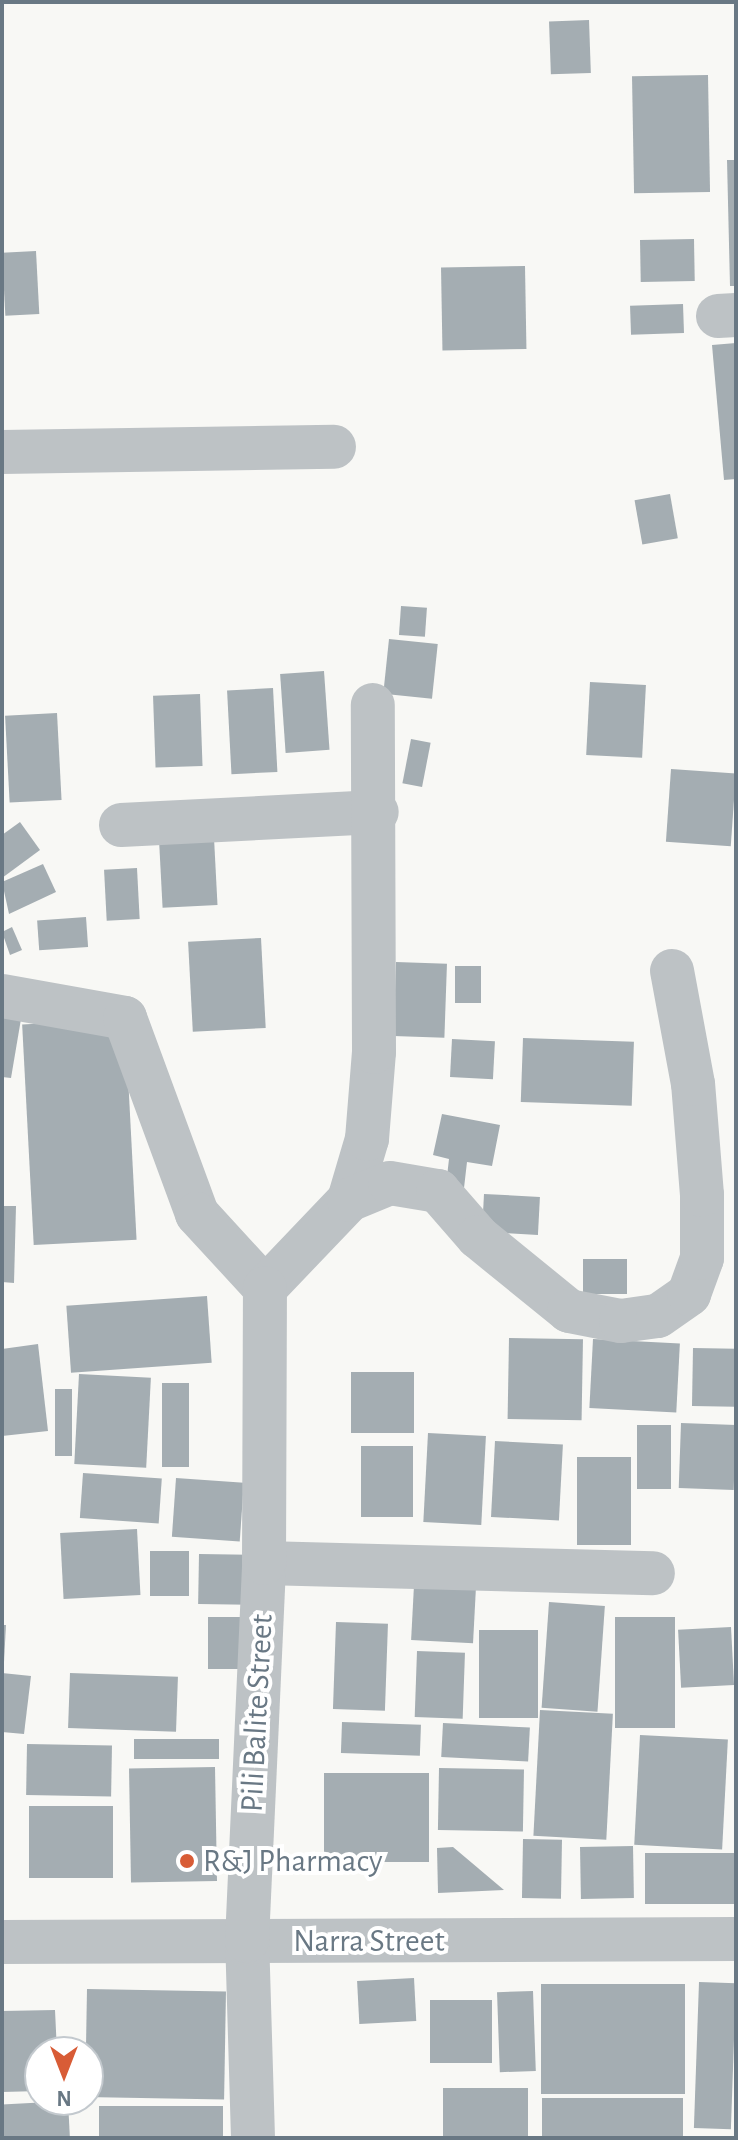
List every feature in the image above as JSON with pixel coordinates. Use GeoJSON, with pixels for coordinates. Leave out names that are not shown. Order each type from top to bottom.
{"type":"FeatureCollection","features":[{"type":"Feature","properties":{"kind":"street"},"geometry":{"type":"LineString","coordinates":[[2,452],[334,447]]}},
{"type":"Feature","properties":{"kind":"street"},"geometry":{"type":"LineString","coordinates":[[349,1200],[367,1139],[374,1052],[377,812],[373,705]]}},
{"type":"Feature","properties":{"kind":"street"},"geometry":{"type":"LineString","coordinates":[[121,825],[377,812]]}},
{"type":"Feature","properties":{"kind":"street"},"geometry":{"type":"LineString","coordinates":[[2,996],[125,1018],[197,1214],[265,1288],[349,1200],[390,1183],[438,1191],[478,1237],[569,1311],[621,1321],[668,1308],[689,1294],[702,1258],[693,1084],[672,971]]}},
{"type":"Feature","properties":{"kind":"street","name":"Pili Balite Street"},"geometry":{"type":"LineString","coordinates":[[253,2138],[247,1941],[264,1563],[265,1288]]}},
{"type":"Feature","properties":{"kind":"street"},"geometry":{"type":"LineString","coordinates":[[264,1563],[653,1573]]}},
{"type":"Feature","properties":{"kind":"street","name":"Narra Street"},"geometry":{"type":"LineString","coordinates":[[2,1942],[736,1939]]}},
{"type":"Feature","properties":{"kind":"building"},"geometry":{"type":"Polygon","coordinates":[[[589,20],[591,73],[551,74],[549,21],[589,20]]]}},
{"type":"Feature","properties":{"kind":"building"},"geometry":{"type":"Polygon","coordinates":[[[708,75],[710,192],[634,193],[632,76],[708,75]]]}},
{"type":"Feature","properties":{"kind":"building"},"geometry":{"type":"Polygon","coordinates":[[[727,160],[736,160],[736,286],[730,286],[727,160]]]}},
{"type":"Feature","properties":{"kind":"building"},"geometry":{"type":"Polygon","coordinates":[[[694,239],[695,281],[641,282],[640,240],[694,239]]]}},
{"type":"Feature","properties":{"kind":"building"},"geometry":{"type":"Polygon","coordinates":[[[36,251],[39,314],[5,316],[2,253],[36,251]]]}},
{"type":"Feature","properties":{"kind":"building"},"geometry":{"type":"Polygon","coordinates":[[[525,266],[526,349],[442,350],[441,267],[525,266]]]}},
{"type":"Feature","properties":{"kind":"building"},"geometry":{"type":"Polygon","coordinates":[[[683,304],[684,333],[631,335],[630,306],[683,304]]]}},
{"type":"Feature","properties":{"kind":"building"},"geometry":{"type":"Polygon","coordinates":[[[736,343],[736,479],[724,480],[712,345],[736,343]]]}},
{"type":"Feature","properties":{"kind":"building"},"geometry":{"type":"Polygon","coordinates":[[[670,494],[678,538],[642,545],[635,500],[670,494]]]}},
{"type":"Feature","properties":{"kind":"building"},"geometry":{"type":"Polygon","coordinates":[[[401,606],[427,608],[425,637],[399,635],[401,606]]]}},
{"type":"Feature","properties":{"kind":"building"},"geometry":{"type":"Polygon","coordinates":[[[389,639],[438,644],[432,699],[383,694],[389,639]]]}},
{"type":"Feature","properties":{"kind":"building"},"geometry":{"type":"Polygon","coordinates":[[[324,671],[330,750],[286,753],[280,674],[324,671]]]}},
{"type":"Feature","properties":{"kind":"building"},"geometry":{"type":"Polygon","coordinates":[[[590,682],[646,685],[642,758],[586,755],[590,682]]]}},
{"type":"Feature","properties":{"kind":"building"},"geometry":{"type":"Polygon","coordinates":[[[273,688],[277,772],[231,774],[227,690],[273,688]]]}},
{"type":"Feature","properties":{"kind":"building"},"geometry":{"type":"Polygon","coordinates":[[[200,694],[203,766],[156,768],[153,696],[200,694]]]}},
{"type":"Feature","properties":{"kind":"building"},"geometry":{"type":"Polygon","coordinates":[[[57,713],[62,800],[10,803],[5,716],[57,713]]]}},
{"type":"Feature","properties":{"kind":"building"},"geometry":{"type":"Polygon","coordinates":[[[411,739],[431,743],[422,787],[402,783],[411,739]]]}},
{"type":"Feature","properties":{"kind":"building"},"geometry":{"type":"Polygon","coordinates":[[[671,769],[736,774],[731,846],[666,842],[671,769]]]}},
{"type":"Feature","properties":{"kind":"building"},"geometry":{"type":"Polygon","coordinates":[[[20,822],[40,850],[2,878],[2,835],[20,822]]]}},
{"type":"Feature","properties":{"kind":"building"},"geometry":{"type":"Polygon","coordinates":[[[214,838],[218,905],[163,908],[159,841],[214,838]]]}},
{"type":"Feature","properties":{"kind":"building"},"geometry":{"type":"Polygon","coordinates":[[[43,864],[56,892],[9,914],[2,882],[43,864]]]}},
{"type":"Feature","properties":{"kind":"building"},"geometry":{"type":"Polygon","coordinates":[[[137,868],[140,919],[107,921],[104,870],[137,868]]]}},
{"type":"Feature","properties":{"kind":"building"},"geometry":{"type":"Polygon","coordinates":[[[86,917],[88,947],[39,950],[37,920],[86,917]]]}},
{"type":"Feature","properties":{"kind":"building"},"geometry":{"type":"Polygon","coordinates":[[[12,927],[22,950],[10,955],[2,932],[12,927]]]}},
{"type":"Feature","properties":{"kind":"building"},"geometry":{"type":"Polygon","coordinates":[[[261,938],[266,1028],[193,1032],[188,942],[261,938]]]}},
{"type":"Feature","properties":{"kind":"building"},"geometry":{"type":"Polygon","coordinates":[[[396,962],[447,964],[444,1038],[393,1036],[396,962]]]}},
{"type":"Feature","properties":{"kind":"building"},"geometry":{"type":"Polygon","coordinates":[[[455,966],[481,966],[481,1003],[455,1003],[455,966]]]}},
{"type":"Feature","properties":{"kind":"building"},"geometry":{"type":"Polygon","coordinates":[[[2,1016],[21,1019],[11,1078],[2,1077],[2,1016]]]}},
{"type":"Feature","properties":{"kind":"building"},"geometry":{"type":"Polygon","coordinates":[[[125,1019],[137,1240],[34,1245],[22,1024],[125,1019]]]}},
{"type":"Feature","properties":{"kind":"building"},"geometry":{"type":"Polygon","coordinates":[[[523,1038],[634,1042],[632,1106],[521,1102],[523,1038]]]}},
{"type":"Feature","properties":{"kind":"building"},"geometry":{"type":"Polygon","coordinates":[[[452,1039],[495,1041],[493,1079],[450,1077],[452,1039]]]}},
{"type":"Feature","properties":{"kind":"building"},"geometry":{"type":"Polygon","coordinates":[[[442,1114],[500,1125],[492,1166],[467,1162],[464,1188],[446,1185],[449,1159],[433,1155],[442,1114]]]}},
{"type":"Feature","properties":{"kind":"building"},"geometry":{"type":"Polygon","coordinates":[[[484,1194],[540,1197],[538,1235],[482,1232],[484,1194]]]}},
{"type":"Feature","properties":{"kind":"building"},"geometry":{"type":"Polygon","coordinates":[[[2,1206],[16,1206],[14,1283],[2,1282],[2,1206]]]}},
{"type":"Feature","properties":{"kind":"building"},"geometry":{"type":"Polygon","coordinates":[[[583,1259],[627,1259],[627,1294],[583,1294],[583,1259]]]}},
{"type":"Feature","properties":{"kind":"building"},"geometry":{"type":"Polygon","coordinates":[[[207,1296],[212,1363],[71,1373],[66,1306],[207,1296]]]}},
{"type":"Feature","properties":{"kind":"building"},"geometry":{"type":"Polygon","coordinates":[[[509,1338],[583,1339],[582,1420],[508,1419],[509,1338]]]}},
{"type":"Feature","properties":{"kind":"building"},"geometry":{"type":"Polygon","coordinates":[[[593,1339],[680,1344],[676,1412],[589,1408],[593,1339]]]}},
{"type":"Feature","properties":{"kind":"building"},"geometry":{"type":"Polygon","coordinates":[[[38,1344],[48,1431],[2,1436],[2,1349],[38,1344]]]}},
{"type":"Feature","properties":{"kind":"building"},"geometry":{"type":"Polygon","coordinates":[[[693,1348],[736,1349],[735,1407],[692,1406],[693,1348]]]}},
{"type":"Feature","properties":{"kind":"building"},"geometry":{"type":"Polygon","coordinates":[[[351,1372],[414,1372],[414,1433],[351,1433],[351,1372]]]}},
{"type":"Feature","properties":{"kind":"building"},"geometry":{"type":"Polygon","coordinates":[[[79,1374],[151,1378],[146,1468],[74,1464],[79,1374]]]}},
{"type":"Feature","properties":{"kind":"building"},"geometry":{"type":"Polygon","coordinates":[[[162,1383],[189,1383],[189,1467],[162,1467],[162,1383]]]}},
{"type":"Feature","properties":{"kind":"building"},"geometry":{"type":"Polygon","coordinates":[[[55,1389],[72,1389],[72,1456],[55,1456],[55,1389]]]}},
{"type":"Feature","properties":{"kind":"building"},"geometry":{"type":"Polygon","coordinates":[[[681,1423],[736,1425],[734,1490],[679,1488],[681,1423]]]}},
{"type":"Feature","properties":{"kind":"building"},"geometry":{"type":"Polygon","coordinates":[[[637,1425],[671,1425],[671,1489],[637,1489],[637,1425]]]}},
{"type":"Feature","properties":{"kind":"building"},"geometry":{"type":"Polygon","coordinates":[[[428,1433],[486,1436],[481,1525],[423,1522],[428,1433]]]}},
{"type":"Feature","properties":{"kind":"building"},"geometry":{"type":"Polygon","coordinates":[[[495,1441],[563,1445],[559,1520],[491,1517],[495,1441]]]}},
{"type":"Feature","properties":{"kind":"building"},"geometry":{"type":"Polygon","coordinates":[[[361,1446],[413,1446],[413,1517],[361,1517],[361,1446]]]}},
{"type":"Feature","properties":{"kind":"building"},"geometry":{"type":"Polygon","coordinates":[[[577,1457],[631,1457],[631,1545],[577,1545],[577,1457]]]}},
{"type":"Feature","properties":{"kind":"building"},"geometry":{"type":"Polygon","coordinates":[[[83,1473],[162,1479],[159,1523],[80,1518],[83,1473]]]}},
{"type":"Feature","properties":{"kind":"building"},"geometry":{"type":"Polygon","coordinates":[[[176,1478],[244,1483],[240,1542],[172,1537],[176,1478]]]}},
{"type":"Feature","properties":{"kind":"building"},"geometry":{"type":"Polygon","coordinates":[[[137,1529],[140,1595],[64,1599],[60,1533],[137,1529]]]}},
{"type":"Feature","properties":{"kind":"building"},"geometry":{"type":"Polygon","coordinates":[[[150,1551],[189,1551],[189,1596],[150,1596],[150,1551]]]}},
{"type":"Feature","properties":{"kind":"building"},"geometry":{"type":"Polygon","coordinates":[[[199,1554],[249,1555],[248,1605],[198,1604],[199,1554]]]}},
{"type":"Feature","properties":{"kind":"building"},"geometry":{"type":"Polygon","coordinates":[[[414,1585],[476,1588],[473,1643],[411,1640],[414,1585]]]}},
{"type":"Feature","properties":{"kind":"building"},"geometry":{"type":"Polygon","coordinates":[[[549,1602],[605,1606],[597,1712],[542,1708],[549,1602]]]}},
{"type":"Feature","properties":{"kind":"building"},"geometry":{"type":"Polygon","coordinates":[[[208,1617],[249,1617],[249,1669],[208,1669],[208,1617]]]}},
{"type":"Feature","properties":{"kind":"building"},"geometry":{"type":"Polygon","coordinates":[[[615,1617],[675,1617],[675,1728],[615,1728],[615,1617]]]}},
{"type":"Feature","properties":{"kind":"building"},"geometry":{"type":"Polygon","coordinates":[[[336,1622],[388,1624],[385,1711],[333,1709],[336,1622]]]}},
{"type":"Feature","properties":{"kind":"building"},"geometry":{"type":"Polygon","coordinates":[[[2,1625],[6,1625],[4,1662],[2,1662],[2,1625]]]}},
{"type":"Feature","properties":{"kind":"building"},"geometry":{"type":"Polygon","coordinates":[[[731,1627],[734,1685],[681,1688],[678,1630],[731,1627]]]}},
{"type":"Feature","properties":{"kind":"building"},"geometry":{"type":"Polygon","coordinates":[[[479,1630],[538,1630],[538,1718],[479,1718],[479,1630]]]}},
{"type":"Feature","properties":{"kind":"building"},"geometry":{"type":"Polygon","coordinates":[[[417,1651],[465,1653],[463,1719],[415,1717],[417,1651]]]}},
{"type":"Feature","properties":{"kind":"building"},"geometry":{"type":"Polygon","coordinates":[[[2,1673],[31,1676],[24,1734],[2,1732],[2,1673]]]}},
{"type":"Feature","properties":{"kind":"building"},"geometry":{"type":"Polygon","coordinates":[[[70,1673],[178,1677],[176,1732],[68,1728],[70,1673]]]}},
{"type":"Feature","properties":{"kind":"building"},"geometry":{"type":"Polygon","coordinates":[[[540,1710],[613,1714],[606,1840],[533,1836],[540,1710]]]}},
{"type":"Feature","properties":{"kind":"building"},"geometry":{"type":"Polygon","coordinates":[[[342,1722],[421,1725],[420,1756],[341,1753],[342,1722]]]}},
{"type":"Feature","properties":{"kind":"building"},"geometry":{"type":"Polygon","coordinates":[[[443,1723],[530,1728],[528,1762],[441,1757],[443,1723]]]}},
{"type":"Feature","properties":{"kind":"building"},"geometry":{"type":"Polygon","coordinates":[[[640,1735],[728,1740],[722,1849],[634,1845],[640,1735]]]}},
{"type":"Feature","properties":{"kind":"building"},"geometry":{"type":"Polygon","coordinates":[[[134,1739],[219,1739],[219,1759],[134,1759],[134,1739]]]}},
{"type":"Feature","properties":{"kind":"building"},"geometry":{"type":"Polygon","coordinates":[[[27,1744],[112,1745],[111,1796],[26,1795],[27,1744]]]}},
{"type":"Feature","properties":{"kind":"building"},"geometry":{"type":"Polygon","coordinates":[[[215,1767],[217,1881],[131,1882],[129,1769],[215,1767]]]}},
{"type":"Feature","properties":{"kind":"building"},"geometry":{"type":"Polygon","coordinates":[[[439,1768],[524,1769],[523,1831],[438,1830],[439,1768]]]}},
{"type":"Feature","properties":{"kind":"building"},"geometry":{"type":"Polygon","coordinates":[[[324,1773],[429,1773],[429,1862],[324,1862],[324,1773]]]}},
{"type":"Feature","properties":{"kind":"building"},"geometry":{"type":"Polygon","coordinates":[[[29,1806],[113,1806],[113,1878],[29,1878],[29,1806]]]}},
{"type":"Feature","properties":{"kind":"building"},"geometry":{"type":"Polygon","coordinates":[[[523,1839],[562,1840],[561,1899],[522,1898],[523,1839]]]}},
{"type":"Feature","properties":{"kind":"building"},"geometry":{"type":"Polygon","coordinates":[[[633,1846],[634,1898],[581,1899],[580,1847],[633,1846]]]}},
{"type":"Feature","properties":{"kind":"building"},"geometry":{"type":"Polygon","coordinates":[[[453,1847],[504,1890],[438,1893],[437,1848],[453,1847]]]}},
{"type":"Feature","properties":{"kind":"building"},"geometry":{"type":"Polygon","coordinates":[[[645,1853],[736,1853],[736,1904],[645,1904],[645,1853]]]}},
{"type":"Feature","properties":{"kind":"building"},"geometry":{"type":"Polygon","coordinates":[[[414,1978],[416,2021],[359,2024],[357,1981],[414,1978]]]}},
{"type":"Feature","properties":{"kind":"building"},"geometry":{"type":"Polygon","coordinates":[[[699,1982],[736,1983],[731,2129],[694,2128],[699,1982]]]}},
{"type":"Feature","properties":{"kind":"building"},"geometry":{"type":"Polygon","coordinates":[[[541,1984],[685,1984],[685,2094],[541,2094],[541,1984]]]}},
{"type":"Feature","properties":{"kind":"building"},"geometry":{"type":"Polygon","coordinates":[[[87,1989],[226,1991],[224,2099],[104,2097],[104,2036],[86,2036],[87,1989]]]}},
{"type":"Feature","properties":{"kind":"building"},"geometry":{"type":"Polygon","coordinates":[[[533,1991],[536,2071],[500,2072],[497,1992],[533,1991]]]}},
{"type":"Feature","properties":{"kind":"building"},"geometry":{"type":"Polygon","coordinates":[[[430,2000],[492,2000],[492,2063],[430,2063],[430,2000]]]}},
{"type":"Feature","properties":{"kind":"building"},"geometry":{"type":"Polygon","coordinates":[[[55,2010],[56,2036],[24,2036],[24,2091],[2,2092],[2,2011],[55,2010]]]}},
{"type":"Feature","properties":{"kind":"building"},"geometry":{"type":"Polygon","coordinates":[[[443,2088],[528,2088],[528,2138],[443,2138],[443,2088]]]}},
{"type":"Feature","properties":{"kind":"building"},"geometry":{"type":"Polygon","coordinates":[[[542,2098],[683,2098],[683,2138],[542,2138],[542,2098]]]}},
{"type":"Feature","properties":{"kind":"building"},"geometry":{"type":"Polygon","coordinates":[[[24,2103],[24,2116],[69,2116],[70,2138],[4,2138],[2,2104],[24,2103]]]}},
{"type":"Feature","properties":{"kind":"building"},"geometry":{"type":"Polygon","coordinates":[[[104,2106],[223,2106],[223,2138],[99,2138],[99,2116],[104,2116],[104,2106]]]}},
{"type":"Feature","properties":{"kind":"place","name":"R&J Pharmacy"},"geometry":{"type":"Point","coordinates":[187,1861]}}]}
